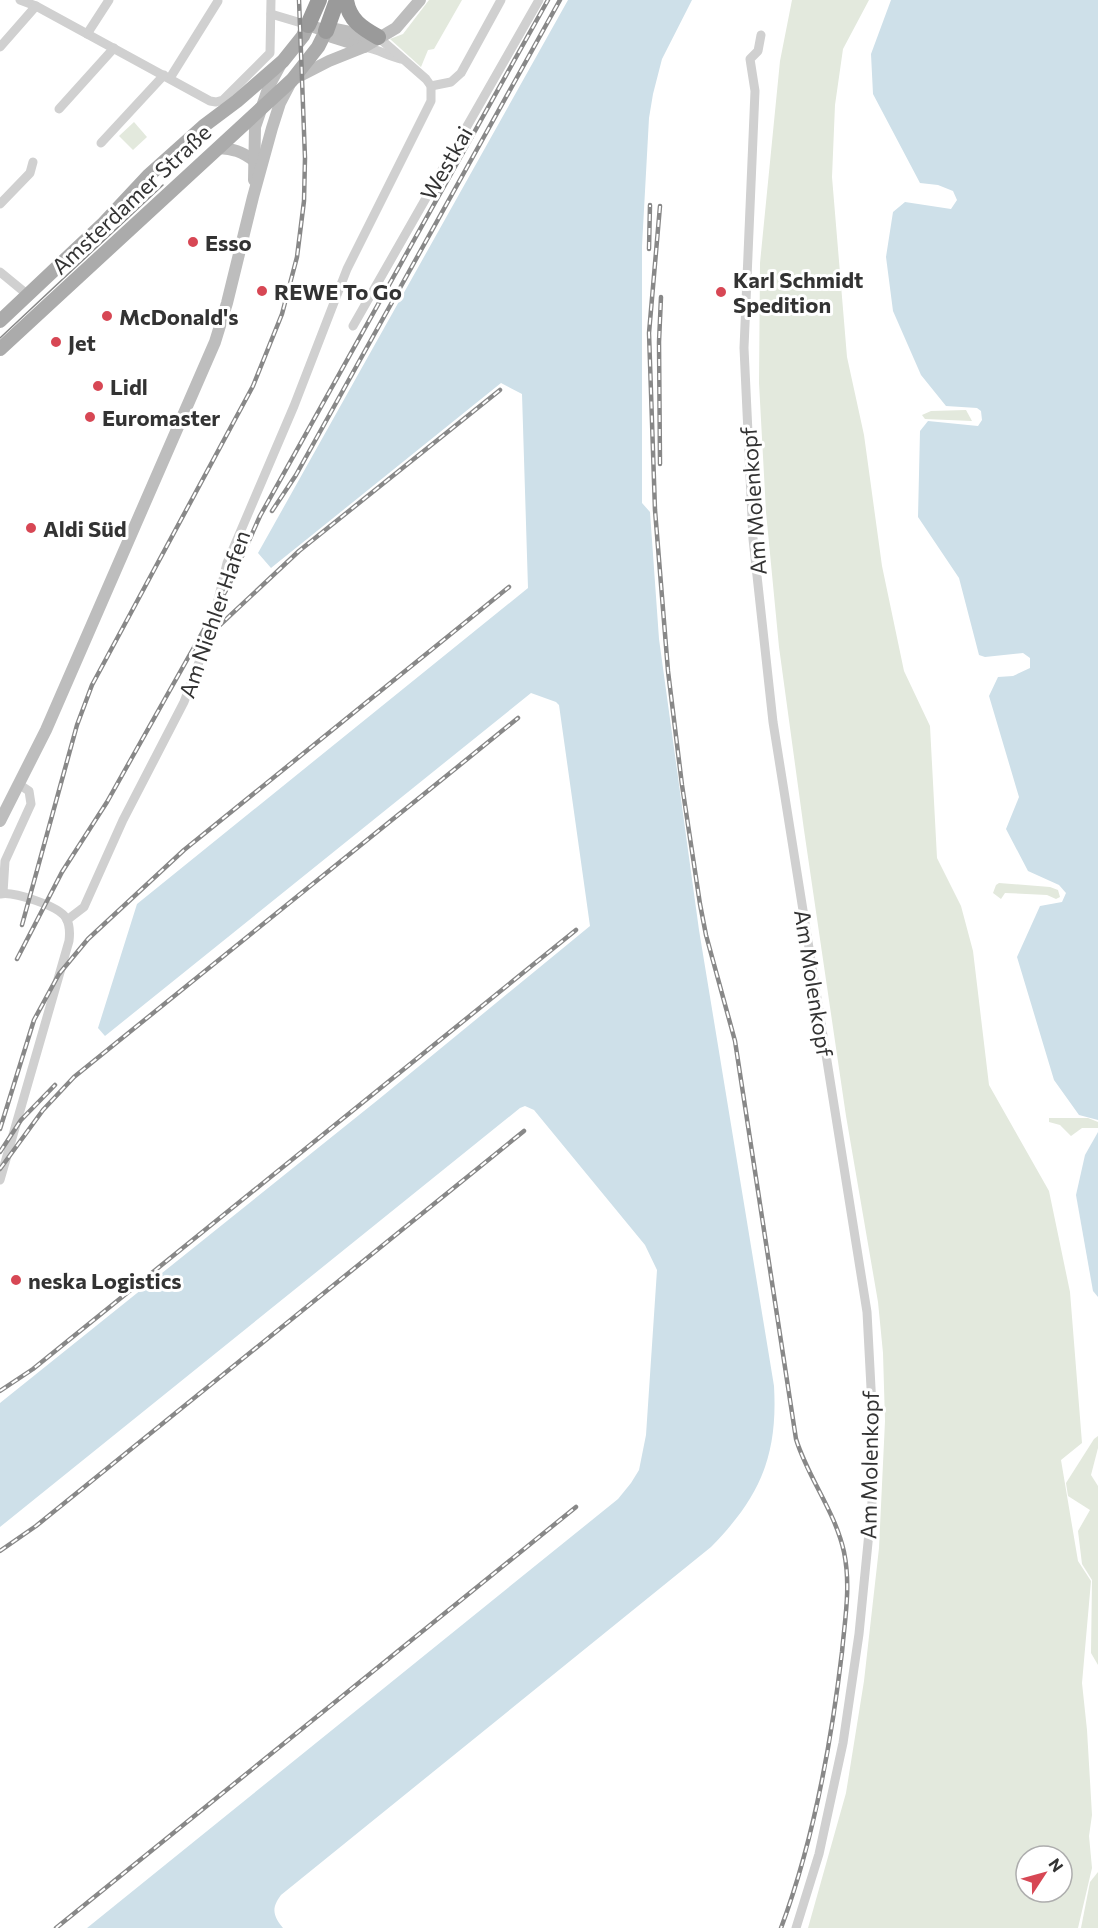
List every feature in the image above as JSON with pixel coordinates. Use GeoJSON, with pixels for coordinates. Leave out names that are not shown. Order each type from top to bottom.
{"type":"FeatureCollection","features":[{"type":"Feature","properties":{"kind":"highway"},"geometry":{"type":"LineString","coordinates":[[308,25],[319,0]]}},
{"type":"Feature","properties":{"kind":"highway"},"geometry":{"type":"LineString","coordinates":[[326,31],[337,0]]}},
{"type":"Feature","properties":{"kind":"highway"},"geometry":{"type":"LineString","coordinates":[[346,0],[355,22],[378,37]]}},
{"type":"Feature","properties":{"kind":"main road"},"geometry":{"type":"LineString","coordinates":[[0,822],[46,730],[215,342],[280,103],[292,80],[329,60],[364,47],[396,28],[420,0]]}},
{"type":"Feature","properties":{"kind":"main road"},"geometry":{"type":"LineString","coordinates":[[308,25],[326,31],[332,37],[364,47]]}},
{"type":"Feature","properties":{"kind":"main road","name":"Amsterdamer Straße"},"geometry":{"type":"LineString","coordinates":[[0,321],[104,223],[152,173],[205,125],[283,61],[303,36],[308,25]]}},
{"type":"Feature","properties":{"kind":"main road"},"geometry":{"type":"LineString","coordinates":[[326,31],[334,29],[378,37]]}},
{"type":"Feature","properties":{"kind":"main road","name":"Amsterdamer Straße"},"geometry":{"type":"LineString","coordinates":[[0,349],[292,80],[318,47],[326,31]]}},
{"type":"Feature","properties":{"kind":"main road"},"geometry":{"type":"LineString","coordinates":[[254,192],[255,127],[269,86],[283,61]]}},
{"type":"Feature","properties":{"kind":"main road"},"geometry":{"type":"LineString","coordinates":[[218,148],[234,149],[254,161]]}},
{"type":"Feature","properties":{"kind":"main road"},"geometry":{"type":"LineString","coordinates":[[152,173],[160,171],[170,177],[171,184],[165,196]]}},
{"type":"Feature","properties":{"kind":"street"},"geometry":{"type":"LineString","coordinates":[[20,0],[36,6],[210,101],[216,102],[223,100],[268,56],[271,44],[271,0]]}},
{"type":"Feature","properties":{"kind":"street"},"geometry":{"type":"LineString","coordinates":[[87,34],[109,0]]}},
{"type":"Feature","properties":{"kind":"street"},"geometry":{"type":"LineString","coordinates":[[378,37],[419,72],[431,86],[451,82],[461,73],[501,0]]}},
{"type":"Feature","properties":{"kind":"street","name":"Westkai"},"geometry":{"type":"LineString","coordinates":[[354,326],[539,0]]}},
{"type":"Feature","properties":{"kind":"street"},"geometry":{"type":"LineString","coordinates":[[101,143],[167,77],[219,1]]}},
{"type":"Feature","properties":{"kind":"street"},"geometry":{"type":"LineString","coordinates":[[0,47],[36,6]]}},
{"type":"Feature","properties":{"kind":"street"},"geometry":{"type":"LineString","coordinates":[[271,14],[308,25]]}},
{"type":"Feature","properties":{"kind":"street","name":"Am Molenkopf"},"geometry":{"type":"LineString","coordinates":[[761,35],[758,51],[750,59],[755,91],[744,348],[753,539],[775,734],[867,1312],[874,1445],[872,1502],[859,1634],[843,1743],[819,1854],[796,1928]]}},
{"type":"Feature","properties":{"kind":"street"},"geometry":{"type":"LineString","coordinates":[[364,47],[382,50],[392,57],[401,59]]}},
{"type":"Feature","properties":{"kind":"street"},"geometry":{"type":"LineString","coordinates":[[59,109],[114,48]]}},
{"type":"Feature","properties":{"kind":"street","name":"Am Niehler Hafen"},"geometry":{"type":"LineString","coordinates":[[67,920],[84,907],[123,820],[184,702],[210,633],[233,549],[294,406],[347,268],[431,101],[431,86]]}},
{"type":"Feature","properties":{"kind":"street"},"geometry":{"type":"LineString","coordinates":[[0,204],[30,173],[33,162]]}},
{"type":"Feature","properties":{"kind":"street"},"geometry":{"type":"LineString","coordinates":[[0,272],[28,295]]}},
{"type":"Feature","properties":{"kind":"street"},"geometry":{"type":"LineString","coordinates":[[0,1180],[69,941],[67,920],[61,913],[15,894],[1,893],[6,861],[32,804],[29,791],[20,785]]}},
{"type":"Feature","properties":{"kind":"shaded area"},"geometry":{"type":"Polygon","coordinates":[[[429,0],[462,0],[434,49],[428,50],[421,67],[390,39],[403,34],[429,0]]]}},
{"type":"Feature","properties":{"kind":"shaded area"},"geometry":{"type":"Polygon","coordinates":[[[568,0],[692,0],[662,59],[649,118],[642,246],[642,503],[650,512],[659,639],[699,930],[774,1386],[773,1434],[769,1455],[754,1493],[728,1529],[711,1547],[281,1895],[275,1912],[283,1928],[87,1928],[618,1499],[639,1470],[646,1435],[657,1270],[645,1245],[534,1110],[525,1106],[0,1527],[0,1403],[379,1099],[590,926],[559,705],[531,693],[105,1036],[98,1028],[137,904],[528,588],[522,394],[501,383],[271,568],[258,553],[568,0]]]}},
{"type":"Feature","properties":{"kind":"shaded area"},"geometry":{"type":"Polygon","coordinates":[[[792,0],[869,0],[843,49],[835,105],[832,177],[847,357],[864,435],[882,566],[904,671],[930,726],[937,858],[961,906],[973,951],[989,1085],[1049,1191],[1070,1292],[1082,1443],[1061,1460],[1078,1561],[1091,1581],[1082,1683],[1092,1815],[1089,1836],[1092,1868],[1078,1928],[808,1928],[846,1793],[864,1681],[879,1548],[885,1421],[883,1353],[878,1302],[846,1116],[779,647],[766,512],[759,383],[760,263],[780,61],[792,0]]]}},
{"type":"Feature","properties":{"kind":"shaded area"},"geometry":{"type":"Polygon","coordinates":[[[891,0],[1098,0],[1098,1120],[1079,1115],[1054,1080],[1017,957],[1040,906],[1062,902],[1066,893],[1059,885],[1028,871],[1006,829],[1019,797],[989,696],[998,677],[1013,676],[1030,668],[1030,658],[1023,653],[985,657],[979,655],[959,578],[918,517],[920,431],[928,421],[978,426],[982,420],[981,411],[977,408],[946,406],[921,375],[893,311],[886,257],[893,212],[905,202],[951,209],[957,200],[953,191],[938,185],[920,183],[873,94],[871,54],[891,0]]]}},
{"type":"Feature","properties":{"kind":"shaded area"},"geometry":{"type":"Polygon","coordinates":[[[134,122],[147,137],[133,150],[119,136],[134,122]]]}},
{"type":"Feature","properties":{"kind":"shaded area"},"geometry":{"type":"Polygon","coordinates":[[[966,410],[972,421],[925,419],[922,415],[931,411],[966,410]]]}},
{"type":"Feature","properties":{"kind":"shaded area"},"geometry":{"type":"Polygon","coordinates":[[[999,883],[1050,887],[1058,890],[1060,897],[1056,899],[1047,895],[1005,893],[1001,899],[993,893],[999,883]]]}},
{"type":"Feature","properties":{"kind":"shaded area"},"geometry":{"type":"Polygon","coordinates":[[[1049,1118],[1088,1118],[1098,1122],[1098,1128],[1082,1128],[1071,1136],[1060,1125],[1049,1122],[1049,1118]]]}},
{"type":"Feature","properties":{"kind":"shaded area"},"geometry":{"type":"Polygon","coordinates":[[[1098,1132],[1098,1297],[1093,1291],[1076,1195],[1085,1155],[1098,1132]]]}},
{"type":"Feature","properties":{"kind":"shaded area"},"geometry":{"type":"Polygon","coordinates":[[[1098,1436],[1098,1448],[1091,1475],[1098,1486],[1098,1665],[1091,1653],[1092,1580],[1082,1564],[1078,1531],[1090,1510],[1068,1496],[1066,1483],[1098,1436]]]}},
{"type":"Feature","properties":{"kind":"shaded area"},"geometry":{"type":"Polygon","coordinates":[[[1098,1872],[1098,1928],[1081,1928],[1090,1882],[1098,1872]]]}},
{"type":"Feature","properties":{"kind":"tram line"},"geometry":{"type":"LineString","coordinates":[[0,338],[163,185]]}},
{"type":"Feature","properties":{"kind":"railway"},"geometry":{"type":"LineString","coordinates":[[22,925],[77,725],[92,685],[253,386],[282,314],[297,257],[304,201],[305,158],[299,0]]}},
{"type":"Feature","properties":{"kind":"railway"},"geometry":{"type":"LineString","coordinates":[[17,959],[62,872],[107,802],[229,585],[260,516],[548,0]]}},
{"type":"Feature","properties":{"kind":"railway"},"geometry":{"type":"LineString","coordinates":[[272,511],[296,475],[560,0]]}},
{"type":"Feature","properties":{"kind":"railway"},"geometry":{"type":"LineString","coordinates":[[649,249],[650,205]]}},
{"type":"Feature","properties":{"kind":"railway"},"geometry":{"type":"LineString","coordinates":[[660,206],[649,333],[655,510],[668,671],[682,785],[706,935],[735,1041],[796,1439],[840,1537],[847,1577],[842,1652],[827,1757],[803,1861],[781,1928]]}},
{"type":"Feature","properties":{"kind":"railway"},"geometry":{"type":"LineString","coordinates":[[660,464],[661,297]]}},
{"type":"Feature","properties":{"kind":"railway"},"geometry":{"type":"LineString","coordinates":[[205,639],[299,551],[500,390]]}},
{"type":"Feature","properties":{"kind":"railway"},"geometry":{"type":"LineString","coordinates":[[0,1129],[34,1020],[59,974],[88,939],[184,850],[509,587]]}},
{"type":"Feature","properties":{"kind":"railway"},"geometry":{"type":"LineString","coordinates":[[0,1169],[43,1110],[74,1077],[518,718]]}},
{"type":"Feature","properties":{"kind":"railway"},"geometry":{"type":"LineString","coordinates":[[0,1391],[33,1369],[576,930]]}},
{"type":"Feature","properties":{"kind":"railway"},"geometry":{"type":"LineString","coordinates":[[0,1152],[21,1120],[55,1085]]}},
{"type":"Feature","properties":{"kind":"railway"},"geometry":{"type":"LineString","coordinates":[[0,1551],[36,1526],[524,1131]]}},
{"type":"Feature","properties":{"kind":"railway"},"geometry":{"type":"LineString","coordinates":[[56,1928],[576,1507]]}},
{"type":"Feature","properties":{"kind":"place","name":"Esso"},"geometry":{"type":"Point","coordinates":[193,242]}},
{"type":"Feature","properties":{"kind":"place","name":"REWE To Go"},"geometry":{"type":"Point","coordinates":[262,291]}},
{"type":"Feature","properties":{"kind":"place","name":"Karl Schmidt Spedition"},"geometry":{"type":"Point","coordinates":[721,292]}},
{"type":"Feature","properties":{"kind":"place","name":"McDonald's"},"geometry":{"type":"Point","coordinates":[107,316]}},
{"type":"Feature","properties":{"kind":"place","name":"Jet"},"geometry":{"type":"Point","coordinates":[56,342]}},
{"type":"Feature","properties":{"kind":"place","name":"Lidl"},"geometry":{"type":"Point","coordinates":[98,386]}},
{"type":"Feature","properties":{"kind":"place","name":"Euromaster"},"geometry":{"type":"Point","coordinates":[90,417]}},
{"type":"Feature","properties":{"kind":"place","name":"Aldi Süd"},"geometry":{"type":"Point","coordinates":[31,528]}},
{"type":"Feature","properties":{"kind":"place","name":"neska Logistics"},"geometry":{"type":"Point","coordinates":[16,1280]}}]}
